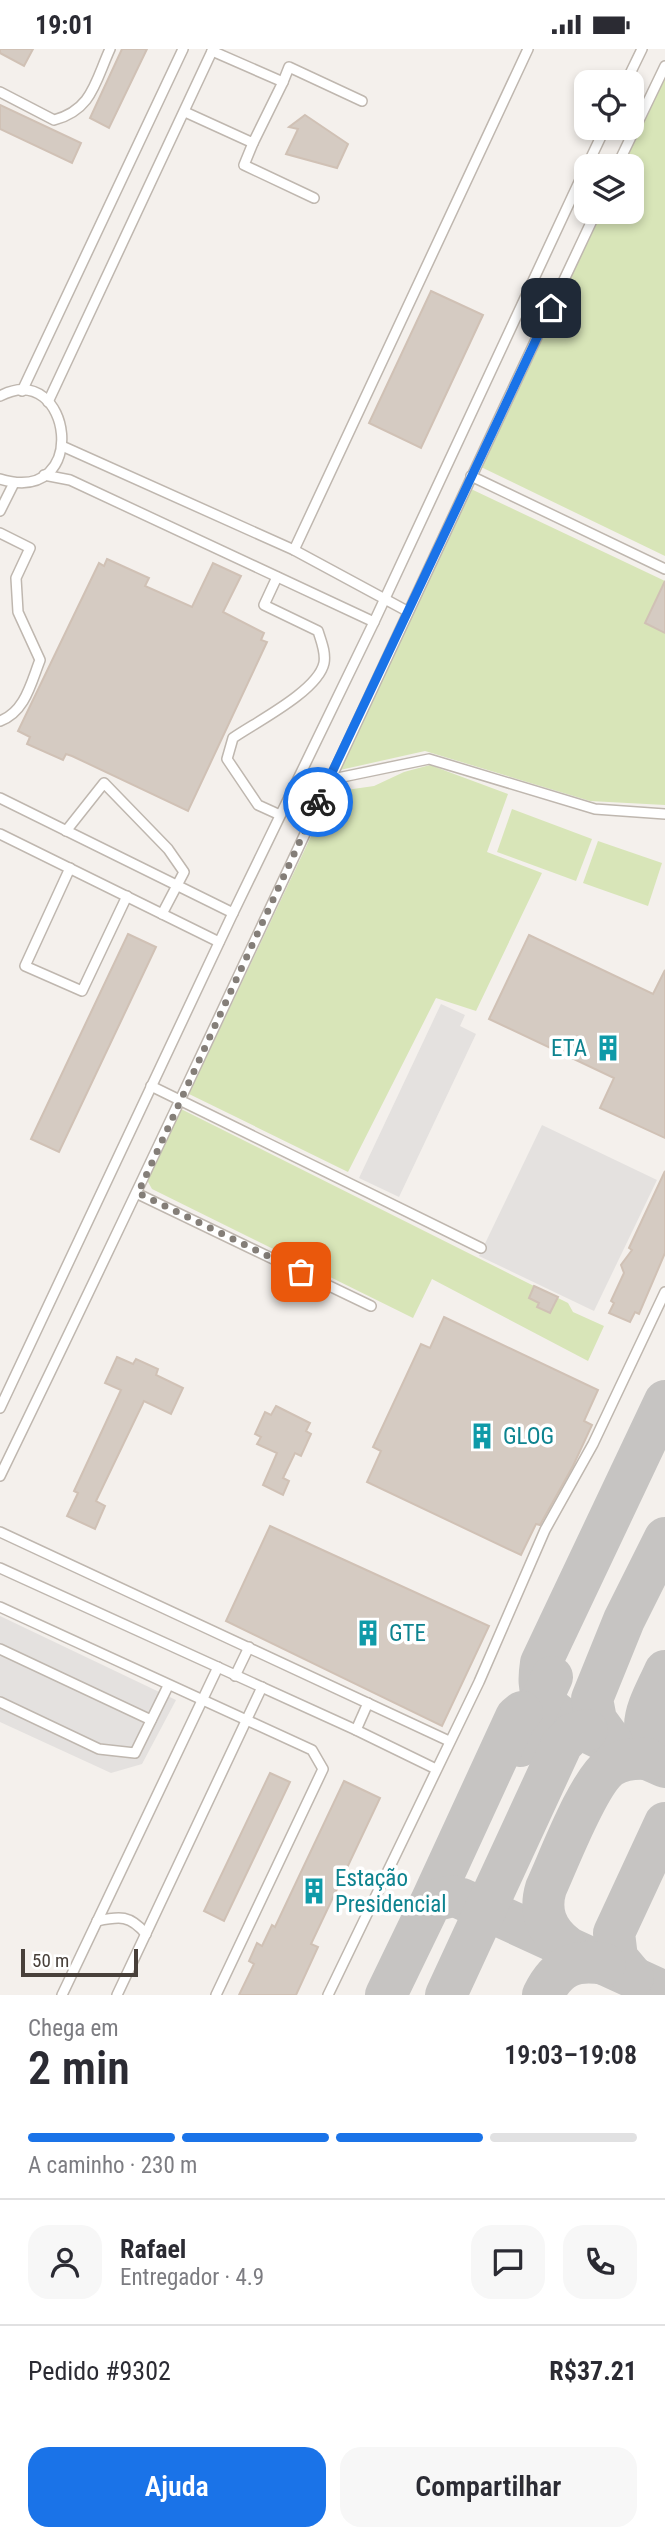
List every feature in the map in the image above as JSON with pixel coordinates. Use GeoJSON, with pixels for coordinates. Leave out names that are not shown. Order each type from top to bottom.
{"type":"FeatureCollection","features":[{"type":"Feature","properties":{"kind":"lane"},"geometry":{"type":"LineString","coordinates":[[0,92],[54,120],[70,115],[85,105],[110,49]]}},
{"type":"Feature","properties":{"kind":"lane"},"geometry":{"type":"LineString","coordinates":[[22,391],[183,49]]}},
{"type":"Feature","properties":{"kind":"lane"},"geometry":{"type":"LineString","coordinates":[[294,550],[528,49]]}},
{"type":"Feature","properties":{"kind":"lane"},"geometry":{"type":"LineString","coordinates":[[632,70],[642,49]]}},
{"type":"Feature","properties":{"kind":"lane"},"geometry":{"type":"LineString","coordinates":[[48,402],[213,50],[283,82]]}},
{"type":"Feature","properties":{"kind":"lane"},"geometry":{"type":"LineString","coordinates":[[624,154],[665,66]]}},
{"type":"Feature","properties":{"kind":"lane"},"geometry":{"type":"LineString","coordinates":[[314,198],[244,165],[289,67],[362,101]]}},
{"type":"Feature","properties":{"kind":"lane"},"geometry":{"type":"LineString","coordinates":[[185,112],[253,143]]}},
{"type":"Feature","properties":{"kind":"lane"},"geometry":{"type":"LineString","coordinates":[[0,1408],[574,194]]}},
{"type":"Feature","properties":{"kind":"lane"},"geometry":{"type":"LineString","coordinates":[[0,1476],[138,1193],[328,780],[590,224]]}},
{"type":"Feature","properties":{"kind":"lane"},"geometry":{"type":"LineString","coordinates":[[0,396],[22,391],[48,402],[61,419],[64,435],[62,446],[54,465],[44,475]]}},
{"type":"Feature","properties":{"kind":"lane"},"geometry":{"type":"LineString","coordinates":[[62,446],[294,550],[384,596],[407,611]]}},
{"type":"Feature","properties":{"kind":"lane"},"geometry":{"type":"LineString","coordinates":[[0,479],[14,483],[44,475],[70,480],[374,622]]}},
{"type":"Feature","properties":{"kind":"lane"},"geometry":{"type":"LineString","coordinates":[[471,476],[665,569]]}},
{"type":"Feature","properties":{"kind":"lane"},"geometry":{"type":"LineString","coordinates":[[0,511],[14,483]]}},
{"type":"Feature","properties":{"kind":"lane"},"geometry":{"type":"LineString","coordinates":[[0,533],[30,548],[16,578],[18,612],[40,660],[22,705],[10,717],[0,721]]}},
{"type":"Feature","properties":{"kind":"lane"},"geometry":{"type":"LineString","coordinates":[[277,576],[264,605],[318,631],[323,645],[324,663],[314,683],[233,738],[227,759],[258,805],[280,815]]}},
{"type":"Feature","properties":{"kind":"lane"},"geometry":{"type":"LineString","coordinates":[[328,780],[429,759],[595,809],[665,814]]}},
{"type":"Feature","properties":{"kind":"lane"},"geometry":{"type":"LineString","coordinates":[[66,831],[104,783],[168,849],[184,872],[162,914]]}},
{"type":"Feature","properties":{"kind":"lane"},"geometry":{"type":"LineString","coordinates":[[0,798],[233,913]]}},
{"type":"Feature","properties":{"kind":"lane"},"geometry":{"type":"LineString","coordinates":[[0,834],[219,942]]}},
{"type":"Feature","properties":{"kind":"lane"},"geometry":{"type":"LineString","coordinates":[[71,869],[25,966],[82,991],[127,897]]}},
{"type":"Feature","properties":{"kind":"lane"},"geometry":{"type":"LineString","coordinates":[[151,1086],[481,1248]]}},
{"type":"Feature","properties":{"kind":"lane"},"geometry":{"type":"LineString","coordinates":[[138,1193],[370,1306]]}},
{"type":"Feature","properties":{"kind":"lane"},"geometry":{"type":"LineString","coordinates":[[328,1995],[479,1682],[545,1530],[599,1432],[665,1292]]}},
{"type":"Feature","properties":{"kind":"lane"},"geometry":{"type":"LineString","coordinates":[[0,1532],[449,1741]]}},
{"type":"Feature","properties":{"kind":"lane"},"geometry":{"type":"LineString","coordinates":[[0,1568],[436,1769]]}},
{"type":"Feature","properties":{"kind":"lane"},"geometry":{"type":"LineString","coordinates":[[0,1607],[312,1751],[323,1769],[216,1995]]}},
{"type":"Feature","properties":{"kind":"lane"},"geometry":{"type":"LineString","coordinates":[[235,1676],[249,1647]]}},
{"type":"Feature","properties":{"kind":"lane"},"geometry":{"type":"LineString","coordinates":[[0,1649],[151,1720]]}},
{"type":"Feature","properties":{"kind":"lane"},"geometry":{"type":"LineString","coordinates":[[62,1995],[218,1667]]}},
{"type":"Feature","properties":{"kind":"lane"},"geometry":{"type":"LineString","coordinates":[[0,1702],[99,1749],[135,1753],[168,1686]]}},
{"type":"Feature","properties":{"kind":"lane"},"geometry":{"type":"LineString","coordinates":[[117,1995],[262,1687]]}},
{"type":"Feature","properties":{"kind":"lane"},"geometry":{"type":"LineString","coordinates":[[356,1730],[368,1703]]}},
{"type":"Feature","properties":{"kind":"lane"},"geometry":{"type":"LineString","coordinates":[[97,1921],[122,1916],[135,1921],[146,1934]]}},
{"type":"Feature","properties":{"kind":"green space"},"geometry":{"type":"Polygon","coordinates":[[[665,78],[665,556],[481,467],[596,224],[644,224],[644,154],[629,154],[635,140],[644,140],[644,122],[665,78]]]}},
{"type":"Feature","properties":{"kind":"green space"},"geometry":{"type":"Polygon","coordinates":[[[471,489],[665,581],[665,805],[590,801],[425,751],[340,770],[471,489]]]}},
{"type":"Feature","properties":{"kind":"green space"},"geometry":{"type":"Polygon","coordinates":[[[430,765],[508,794],[487,852],[542,873],[476,1011],[436,998],[348,1172],[189,1094],[332,792],[374,786],[404,772],[430,765]]]}},
{"type":"Feature","properties":{"kind":"green space"},"geometry":{"type":"Polygon","coordinates":[[[512,809],[592,839],[576,881],[497,852],[512,809]]]}},
{"type":"Feature","properties":{"kind":"green space"},"geometry":{"type":"Polygon","coordinates":[[[598,841],[662,863],[648,906],[583,883],[598,841]]]}},
{"type":"Feature","properties":{"kind":"green space"},"geometry":{"type":"Polygon","coordinates":[[[181,1109],[568,1303],[573,1312],[604,1326],[588,1361],[432,1279],[413,1318],[152,1189],[147,1180],[149,1172],[181,1109]]]}},
{"type":"Feature","properties":{"kind":"shaded area"},"geometry":{"type":"Polygon","coordinates":[[[441,1004],[465,1015],[460,1026],[476,1034],[399,1197],[359,1178],[441,1004]]]}},
{"type":"Feature","properties":{"kind":"shaded area"},"geometry":{"type":"Polygon","coordinates":[[[542,1125],[657,1180],[594,1311],[479,1256],[542,1125]]]}},
{"type":"Feature","properties":{"kind":"shaded area"},"geometry":{"type":"Polygon","coordinates":[[[0,1616],[176,1700],[142,1764],[111,1773],[0,1722],[0,1616]]]}},
{"type":"Feature","properties":{"kind":"building"},"geometry":{"type":"Polygon","coordinates":[[[0,49],[33,49],[24,66],[0,53],[0,49]]]}},
{"type":"Feature","properties":{"kind":"building"},"geometry":{"type":"Polygon","coordinates":[[[122,49],[147,49],[109,128],[90,118],[122,49]]]}},
{"type":"Feature","properties":{"kind":"building"},"geometry":{"type":"Polygon","coordinates":[[[0,105],[81,143],[72,163],[0,129],[0,105]]]}},
{"type":"Feature","properties":{"kind":"building"},"geometry":{"type":"Polygon","coordinates":[[[305,115],[348,144],[337,168],[286,154],[298,129],[289,127],[305,115]]]}},
{"type":"Feature","properties":{"kind":"building"},"geometry":{"type":"Polygon","coordinates":[[[431,291],[483,315],[421,448],[369,423],[431,291]]]}},
{"type":"Feature","properties":{"kind":"building"},"geometry":{"type":"Polygon","coordinates":[[[107,559],[149,578],[145,586],[192,607],[213,563],[241,576],[223,612],[264,633],[261,640],[267,642],[188,811],[72,756],[66,754],[63,760],[27,744],[30,737],[18,731],[99,563],[104,566],[107,559]]]}},
{"type":"Feature","properties":{"kind":"building"},"geometry":{"type":"Polygon","coordinates":[[[665,581],[665,633],[645,623],[665,581]]]}},
{"type":"Feature","properties":{"kind":"building"},"geometry":{"type":"Polygon","coordinates":[[[128,934],[156,947],[59,1152],[31,1139],[128,934]]]}},
{"type":"Feature","properties":{"kind":"building","name":"ETA"},"geometry":{"type":"Polygon","coordinates":[[[529,935],[653,994],[665,970],[665,1138],[600,1108],[614,1078],[489,1019],[529,935]]]}},
{"type":"Feature","properties":{"kind":"building"},"geometry":{"type":"Polygon","coordinates":[[[665,1171],[665,1253],[639,1314],[635,1312],[630,1322],[609,1313],[614,1303],[611,1301],[624,1273],[621,1265],[632,1250],[629,1248],[665,1171]]]}},
{"type":"Feature","properties":{"kind":"building"},"geometry":{"type":"Polygon","coordinates":[[[534,1286],[558,1297],[550,1313],[537,1307],[539,1303],[529,1298],[534,1286]]]}},
{"type":"Feature","properties":{"kind":"building","name":"GLOG"},"geometry":{"type":"Polygon","coordinates":[[[444,1317],[598,1390],[584,1421],[592,1425],[573,1466],[540,1525],[536,1524],[521,1555],[367,1482],[381,1451],[373,1447],[421,1344],[430,1348],[444,1317]]]}},
{"type":"Feature","properties":{"kind":"building"},"geometry":{"type":"Polygon","coordinates":[[[117,1357],[133,1364],[136,1359],[158,1369],[156,1375],[183,1388],[171,1414],[144,1401],[96,1501],[105,1506],[95,1529],[67,1516],[78,1493],[74,1491],[121,1390],[105,1383],[117,1357]]]}},
{"type":"Feature","properties":{"kind":"building"},"geometry":{"type":"Polygon","coordinates":[[[276,1406],[310,1423],[306,1431],[311,1434],[301,1456],[295,1453],[283,1478],[289,1481],[283,1495],[263,1485],[277,1453],[257,1444],[261,1437],[255,1434],[265,1412],[271,1415],[276,1406]]]}},
{"type":"Feature","properties":{"kind":"building","name":"GTE"},"geometry":{"type":"Polygon","coordinates":[[[270,1526],[489,1626],[442,1726],[226,1621],[270,1526]]]}},
{"type":"Feature","properties":{"kind":"building"},"geometry":{"type":"Polygon","coordinates":[[[270,1773],[290,1782],[224,1921],[204,1911],[270,1773]]]}},
{"type":"Feature","properties":{"kind":"building","name":"Estação Presidencial"},"geometry":{"type":"Polygon","coordinates":[[[344,1781],[380,1798],[311,1944],[318,1947],[296,1995],[239,1995],[254,1964],[249,1961],[257,1943],[262,1946],[272,1925],[275,1927],[344,1781]]]}},
{"type":"Feature","properties":{"kind":"taxiway"},"geometry":{"type":"LineString","coordinates":[[665,1401],[541,1663],[540,1678],[545,1701],[566,1720],[665,1767]]}},
{"type":"Feature","properties":{"kind":"taxiway"},"geometry":{"type":"LineString","coordinates":[[612,1742],[596,1720],[592,1699],[624,1620],[665,1538]]}},
{"type":"Feature","properties":{"kind":"taxiway"},"geometry":{"type":"LineString","coordinates":[[665,1671],[648,1709],[645,1731],[654,1753],[665,1766]]}},
{"type":"Feature","properties":{"kind":"taxiway"},"geometry":{"type":"LineString","coordinates":[[520,1746],[552,1677]]}},
{"type":"Feature","properties":{"kind":"taxiway"},"geometry":{"type":"LineString","coordinates":[[429,1906],[516,1717],[522,1712]]}},
{"type":"Feature","properties":{"kind":"taxiway"},"geometry":{"type":"LineString","coordinates":[[446,1995],[562,1744],[572,1734],[587,1730]]}},
{"type":"Feature","properties":{"kind":"taxiway"},"geometry":{"type":"LineString","coordinates":[[565,1945],[549,1926],[543,1905],[546,1888],[566,1841],[602,1775],[620,1762],[648,1759]]}},
{"type":"Feature","properties":{"kind":"taxiway"},"geometry":{"type":"LineString","coordinates":[[633,1977],[617,1958],[614,1933],[665,1823]]}},
{"type":"Feature","properties":{"kind":"taxiway"},"geometry":{"type":"LineString","coordinates":[[386,1995],[429,1906],[436,1900],[453,1896]]}},
{"type":"Feature","properties":{"kind":"taxiway"},"geometry":{"type":"LineString","coordinates":[[462,1899],[665,1992]]}},
{"type":"Feature","properties":{"kind":"taxiway"},"geometry":{"type":"LineString","coordinates":[[543,1995],[554,1977],[568,1967],[584,1963],[605,1964]]}},
{"type":"Feature","properties":{"kind":"way so far"},"geometry":{"type":"LineString","coordinates":[[301,1272],[138,1193],[318,802]]}},
{"type":"Feature","properties":{"kind":"place","name":"ETA"},"geometry":{"type":"Point","coordinates":[608,1048]}},
{"type":"Feature","properties":{"kind":"place","name":"GLOG"},"geometry":{"type":"Point","coordinates":[482,1436]}},
{"type":"Feature","properties":{"kind":"place","name":"GTE"},"geometry":{"type":"Point","coordinates":[368,1633]}},
{"type":"Feature","properties":{"kind":"place","name":"Estação Presidencial"},"geometry":{"type":"Point","coordinates":[314,1891]}},
{"type":"Feature","properties":{"kind":"route"},"geometry":{"type":"LineString","coordinates":[[318,802],[551,308]]}}]}
